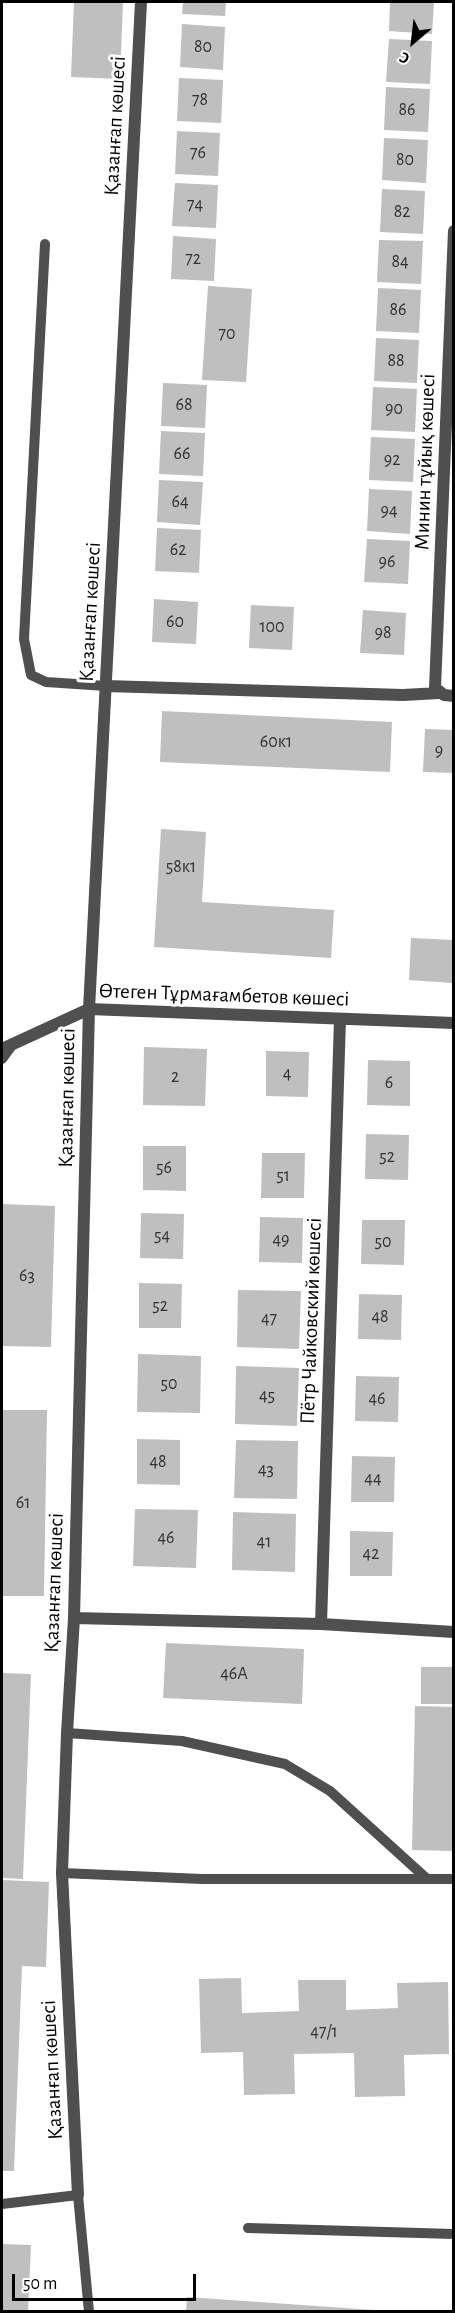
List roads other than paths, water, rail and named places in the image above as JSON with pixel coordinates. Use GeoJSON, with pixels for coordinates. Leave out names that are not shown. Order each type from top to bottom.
{"type":"FeatureCollection","features":[{"type":"Feature","properties":{"kind":"street","name":"Қазанғап көшесі"},"geometry":{"type":"LineString","coordinates":[[78,2195],[62,1873],[74,1618],[89,1009],[141,2]]}},
{"type":"Feature","properties":{"kind":"street","name":"Минин тұйық көшесі"},"geometry":{"type":"LineString","coordinates":[[439,693],[435,688],[453,231]]}},
{"type":"Feature","properties":{"kind":"street"},"geometry":{"type":"LineString","coordinates":[[106,686],[403,695],[439,693],[453,696]]}},
{"type":"Feature","properties":{"kind":"street","name":"Өтеген Тұрмағамбетов көшесі"},"geometry":{"type":"LineString","coordinates":[[7,1047],[89,1009],[453,1023]]}},
{"type":"Feature","properties":{"kind":"street","name":"Пётр Чайковский көшесі"},"geometry":{"type":"LineString","coordinates":[[321,1624],[340,1019]]}},
{"type":"Feature","properties":{"kind":"street"},"geometry":{"type":"LineString","coordinates":[[74,1618],[321,1624],[453,1632]]}},
{"type":"Feature","properties":{"kind":"lane"},"geometry":{"type":"LineString","coordinates":[[45,244],[24,639],[31,675],[46,682],[106,686]]}},
{"type":"Feature","properties":{"kind":"lane"},"geometry":{"type":"LineString","coordinates":[[2,1059],[7,1047]]}},
{"type":"Feature","properties":{"kind":"lane"},"geometry":{"type":"LineString","coordinates":[[67,1733],[182,1741],[285,1764],[330,1791],[426,1878]]}},
{"type":"Feature","properties":{"kind":"lane"},"geometry":{"type":"LineString","coordinates":[[62,1873],[201,1879],[453,1879]]}},
{"type":"Feature","properties":{"kind":"lane"},"geometry":{"type":"LineString","coordinates":[[2,2204],[78,2195],[89,2312]]}},
{"type":"Feature","properties":{"kind":"lane"},"geometry":{"type":"LineString","coordinates":[[248,2228],[453,2234]]}}]}
